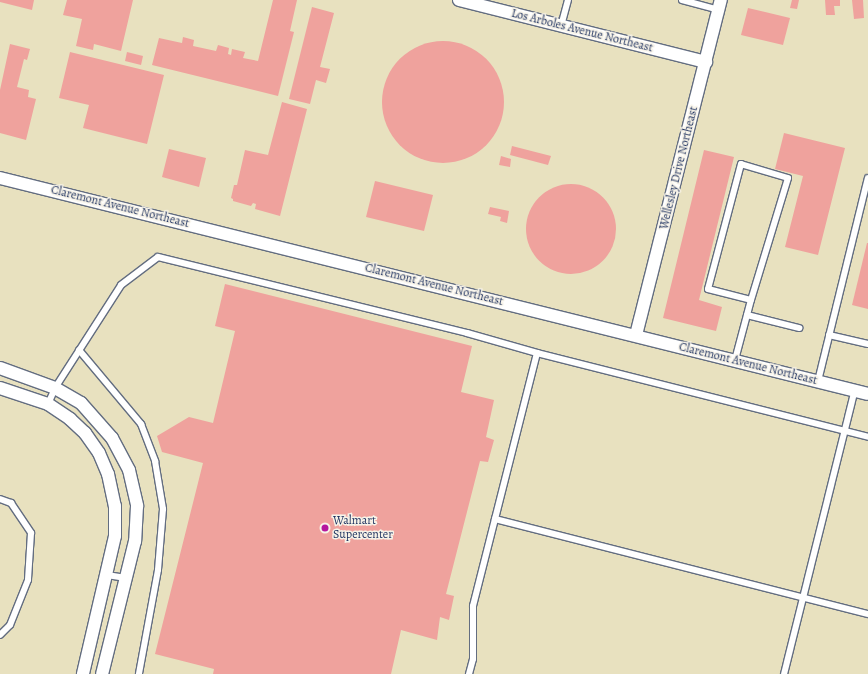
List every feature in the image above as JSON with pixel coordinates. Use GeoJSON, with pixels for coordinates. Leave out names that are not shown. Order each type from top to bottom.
{"type":"FeatureCollection","features":[{"type":"Feature","properties":{"kind":"street","name":"Los Arboles Avenue Northeast"},"geometry":{"type":"LineString","coordinates":[[459,0],[706,62]]}},
{"type":"Feature","properties":{"kind":"street","name":"Wellesley Drive Northeast"},"geometry":{"type":"LineString","coordinates":[[636,336],[720,5]]}},
{"type":"Feature","properties":{"kind":"street","name":"Claremont Avenue Northeast"},"geometry":{"type":"LineString","coordinates":[[0,178],[868,394]]}},
{"type":"Feature","properties":{"kind":"street"},"geometry":{"type":"LineString","coordinates":[[0,368],[55,388],[80,404],[112,438],[129,470],[136,506],[135,541],[102,674]]}},
{"type":"Feature","properties":{"kind":"street"},"geometry":{"type":"LineString","coordinates":[[0,388],[48,404],[70,419],[85,434],[99,454],[108,474],[115,506],[115,536],[83,674]]}},
{"type":"Feature","properties":{"kind":"lane"},"geometry":{"type":"LineString","coordinates":[[561,26],[568,0]]}},
{"type":"Feature","properties":{"kind":"lane"},"geometry":{"type":"LineString","coordinates":[[682,0],[720,5]]}},
{"type":"Feature","properties":{"kind":"lane"},"geometry":{"type":"LineString","coordinates":[[735,360],[751,300],[788,178],[741,164],[708,289],[751,300]]}},
{"type":"Feature","properties":{"kind":"lane"},"geometry":{"type":"LineString","coordinates":[[818,381],[868,178]]}},
{"type":"Feature","properties":{"kind":"lane"},"geometry":{"type":"LineString","coordinates":[[48,404],[55,388],[121,284],[158,257],[467,333],[537,353],[868,437]]}},
{"type":"Feature","properties":{"kind":"lane"},"geometry":{"type":"LineString","coordinates":[[747,315],[799,328]]}},
{"type":"Feature","properties":{"kind":"lane"},"geometry":{"type":"LineString","coordinates":[[830,335],[868,344]]}},
{"type":"Feature","properties":{"kind":"lane"},"geometry":{"type":"LineString","coordinates":[[79,350],[141,424],[155,461],[163,509],[160,554],[139,674]]}},
{"type":"Feature","properties":{"kind":"lane"},"geometry":{"type":"LineString","coordinates":[[470,674],[473,659],[473,606],[537,353]]}},
{"type":"Feature","properties":{"kind":"lane"},"geometry":{"type":"LineString","coordinates":[[784,674],[855,390]]}},
{"type":"Feature","properties":{"kind":"lane"},"geometry":{"type":"LineString","coordinates":[[0,499],[11,503],[31,533],[28,580],[10,625],[0,635]]}},
{"type":"Feature","properties":{"kind":"lane"},"geometry":{"type":"LineString","coordinates":[[495,519],[868,614]]}},
{"type":"Feature","properties":{"kind":"lane"},"geometry":{"type":"LineString","coordinates":[[107,575],[126,578]]}},
{"type":"Feature","properties":{"kind":"building"},"geometry":{"type":"Polygon","coordinates":[[[0,0],[34,0],[32,10],[0,2],[0,0]]]}},
{"type":"Feature","properties":{"kind":"building"},"geometry":{"type":"Polygon","coordinates":[[[67,0],[133,0],[121,51],[94,44],[93,50],[76,46],[82,19],[63,15],[67,0]]]}},
{"type":"Feature","properties":{"kind":"building"},"geometry":{"type":"Polygon","coordinates":[[[273,0],[297,0],[290,31],[294,32],[278,96],[152,65],[159,38],[182,43],[183,37],[194,40],[193,46],[216,51],[218,45],[229,48],[228,54],[231,55],[232,49],[245,52],[243,58],[258,61],[273,0]]]}},
{"type":"Feature","properties":{"kind":"building"},"geometry":{"type":"Polygon","coordinates":[[[792,0],[799,0],[797,9],[790,8],[792,0]]]}},
{"type":"Feature","properties":{"kind":"building"},"geometry":{"type":"Polygon","coordinates":[[[825,0],[840,0],[840,6],[834,6],[835,15],[826,15],[825,0]]]}},
{"type":"Feature","properties":{"kind":"building"},"geometry":{"type":"Polygon","coordinates":[[[852,0],[863,0],[864,18],[854,19],[852,0]]]}},
{"type":"Feature","properties":{"kind":"building"},"geometry":{"type":"Polygon","coordinates":[[[312,7],[334,13],[320,67],[330,69],[326,83],[316,80],[310,104],[289,99],[312,7]]]}},
{"type":"Feature","properties":{"kind":"building"},"geometry":{"type":"Polygon","coordinates":[[[748,8],[790,18],[783,45],[741,35],[748,8]]]}},
{"type":"Feature","properties":{"kind":"building"},"geometry":{"type":"Polygon","coordinates":[[[443,41],[455,42],[466,46],[477,51],[486,59],[494,68],[499,79],[503,90],[503,114],[499,125],[494,136],[486,145],[477,153],[466,158],[455,162],[443,163],[431,162],[420,158],[409,153],[400,145],[392,136],[387,125],[383,114],[382,102],[383,90],[387,79],[392,68],[400,59],[409,51],[420,46],[431,42],[443,41]]]}},
{"type":"Feature","properties":{"kind":"building"},"geometry":{"type":"Polygon","coordinates":[[[10,44],[30,49],[27,60],[24,59],[17,87],[29,90],[28,97],[36,99],[26,140],[0,133],[0,90],[10,44]]]}},
{"type":"Feature","properties":{"kind":"building"},"geometry":{"type":"Polygon","coordinates":[[[70,52],[164,75],[147,144],[83,128],[89,105],[59,98],[70,52]]]}},
{"type":"Feature","properties":{"kind":"building"},"geometry":{"type":"Polygon","coordinates":[[[127,52],[143,56],[141,65],[125,61],[127,52]]]}},
{"type":"Feature","properties":{"kind":"building"},"geometry":{"type":"Polygon","coordinates":[[[282,102],[307,109],[280,216],[255,209],[256,204],[253,203],[251,206],[233,201],[231,198],[234,185],[237,185],[245,150],[268,155],[282,102]]]}},
{"type":"Feature","properties":{"kind":"building"},"geometry":{"type":"Polygon","coordinates":[[[784,133],[845,148],[818,255],[785,247],[803,176],[775,169],[784,133]]]}},
{"type":"Feature","properties":{"kind":"building"},"geometry":{"type":"Polygon","coordinates":[[[512,146],[551,156],[548,165],[510,155],[512,146]]]}},
{"type":"Feature","properties":{"kind":"building"},"geometry":{"type":"Polygon","coordinates":[[[169,149],[206,158],[199,187],[162,177],[169,149]]]}},
{"type":"Feature","properties":{"kind":"building"},"geometry":{"type":"Polygon","coordinates":[[[704,150],[734,157],[699,300],[722,307],[716,331],[663,318],[704,150]]]}},
{"type":"Feature","properties":{"kind":"building"},"geometry":{"type":"Polygon","coordinates":[[[501,156],[511,159],[510,167],[499,165],[501,156]]]}},
{"type":"Feature","properties":{"kind":"building"},"geometry":{"type":"Polygon","coordinates":[[[375,181],[433,195],[424,231],[366,217],[375,181]]]}},
{"type":"Feature","properties":{"kind":"building"},"geometry":{"type":"Polygon","coordinates":[[[571,184],[580,185],[596,192],[608,204],[615,220],[615,238],[608,254],[596,266],[580,273],[571,274],[562,273],[546,266],[534,254],[527,238],[526,229],[527,220],[534,204],[546,192],[562,185],[571,184]]]}},
{"type":"Feature","properties":{"kind":"building"},"geometry":{"type":"Polygon","coordinates":[[[490,207],[509,211],[507,223],[500,221],[501,217],[488,214],[490,207]]]}},
{"type":"Feature","properties":{"kind":"building"},"geometry":{"type":"Polygon","coordinates":[[[868,243],[868,309],[852,305],[868,243]]]}},
{"type":"Feature","properties":{"kind":"building","name":"Walmart Supercenter"},"geometry":{"type":"Polygon","coordinates":[[[225,284],[472,346],[461,392],[494,400],[486,437],[494,440],[488,462],[480,461],[446,594],[454,596],[449,620],[440,617],[437,640],[401,630],[391,674],[213,674],[214,669],[155,654],[203,463],[162,452],[157,436],[189,417],[213,423],[235,331],[215,326],[225,284]]]}},
{"type":"Feature","properties":{"kind":"place","name":"Walmart Supercenter"},"geometry":{"type":"Point","coordinates":[325,528]}}]}
